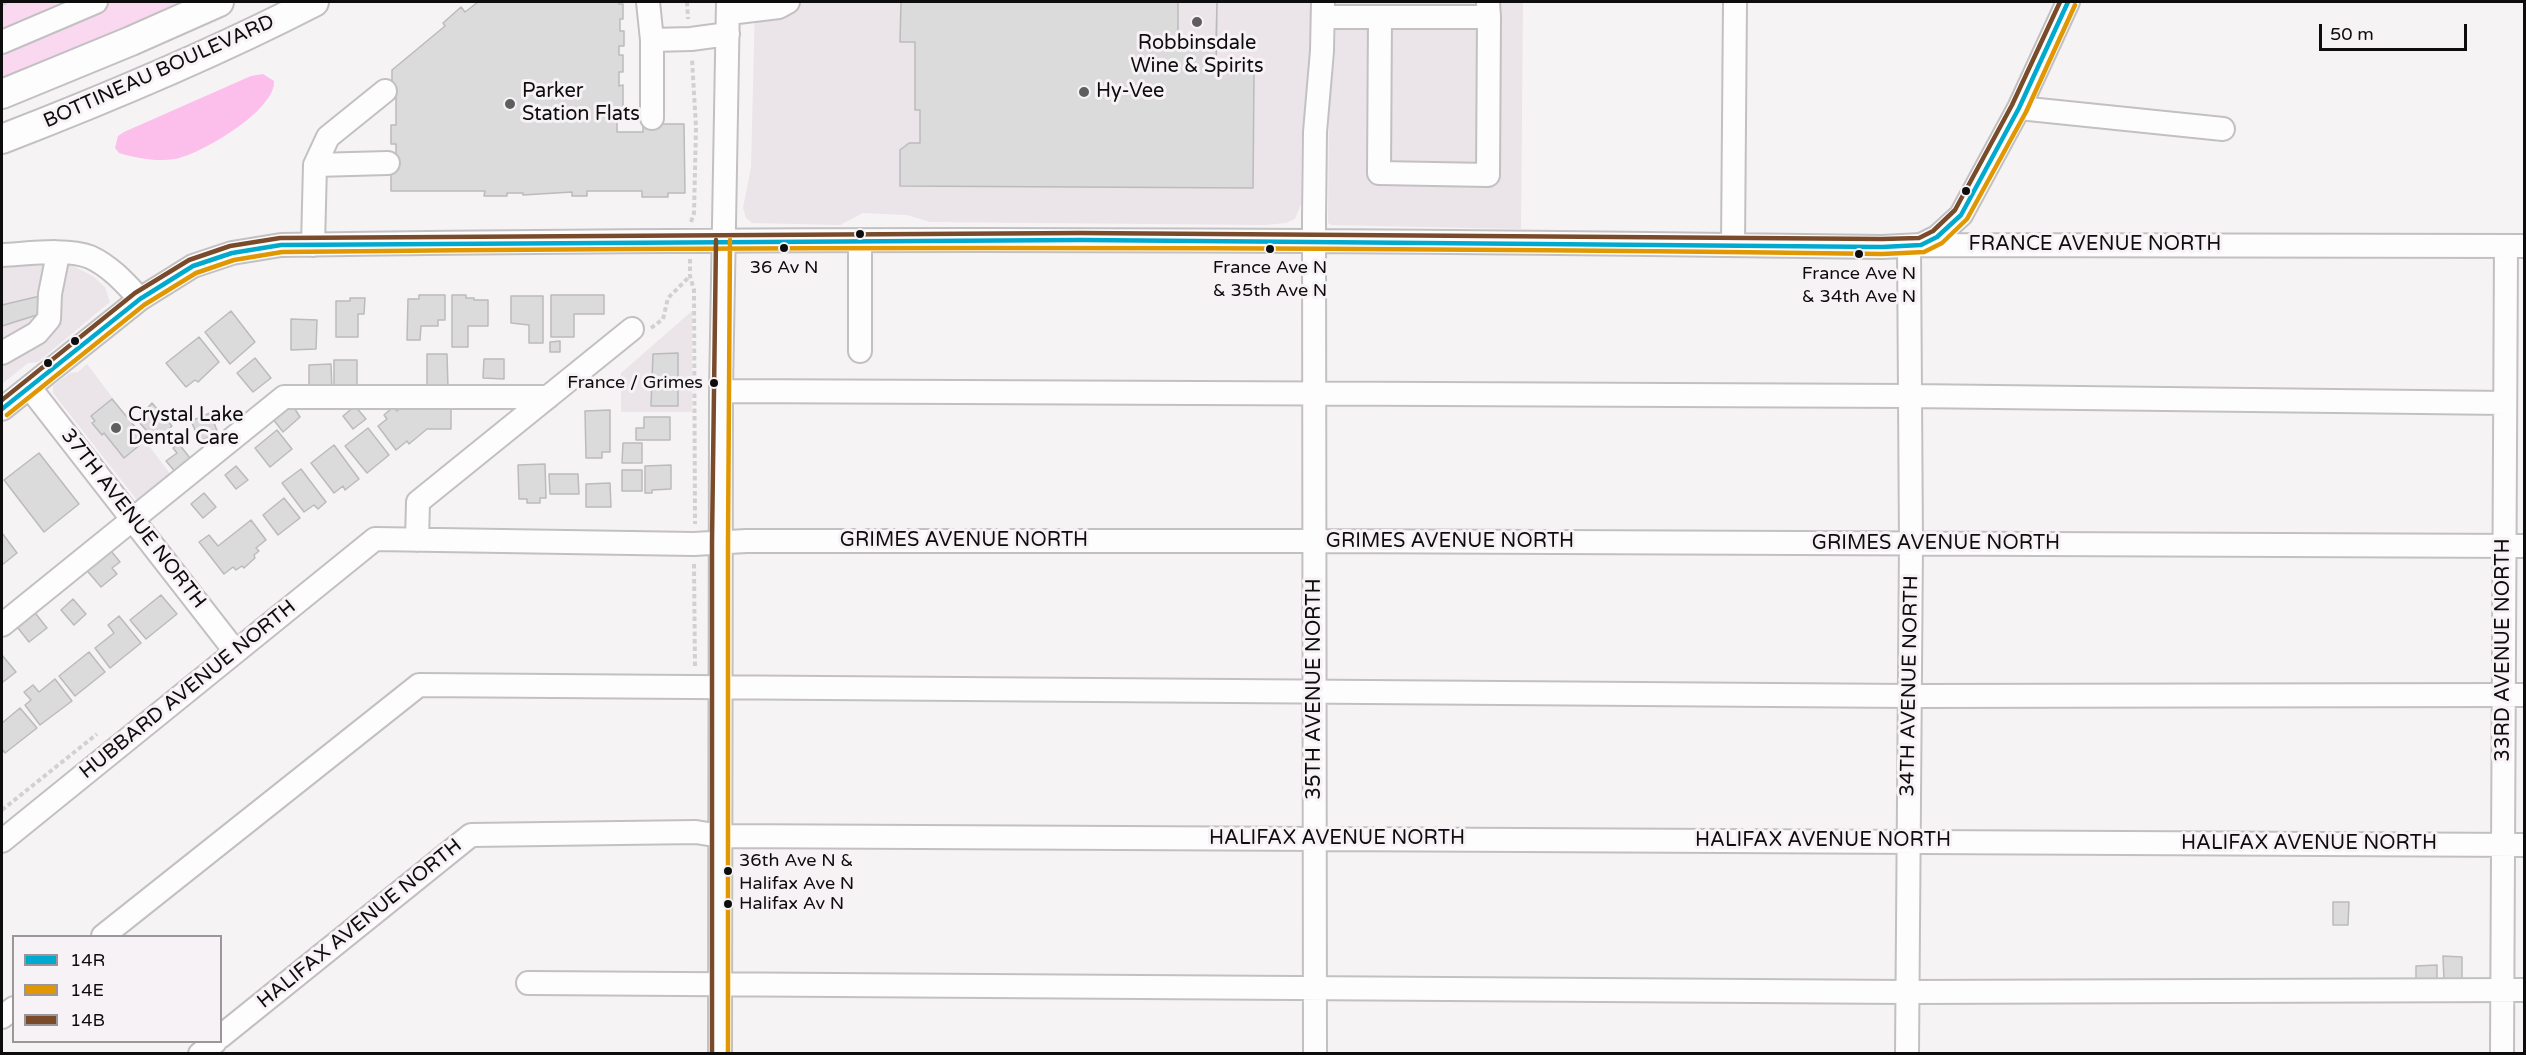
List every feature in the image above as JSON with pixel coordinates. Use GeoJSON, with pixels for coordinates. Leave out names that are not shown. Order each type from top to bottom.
{"type":"FeatureCollection","features":[{"type":"Feature","properties":{"kind":"main road","name":"BOTTINEAU BOULEVARD"},"geometry":{"type":"LineString","coordinates":[[2,94],[219,2]]}},
{"type":"Feature","properties":{"kind":"main road","name":"BOTTINEAU BOULEVARD"},"geometry":{"type":"LineString","coordinates":[[2,139],[136,85],[314,2]]}},
{"type":"Feature","properties":{"kind":"main road"},"geometry":{"type":"LineString","coordinates":[[273,23],[328,2]]}},
{"type":"Feature","properties":{"kind":"street"},"geometry":{"type":"LineString","coordinates":[[2,42],[96,2]]}},
{"type":"Feature","properties":{"kind":"street"},"geometry":{"type":"LineString","coordinates":[[648,2],[652,40],[652,118]]}},
{"type":"Feature","properties":{"kind":"street"},"geometry":{"type":"LineString","coordinates":[[652,40],[691,39],[728,16],[779,6],[788,2]]}},
{"type":"Feature","properties":{"kind":"street"},"geometry":{"type":"LineString","coordinates":[[1733,245],[1735,2]]}},
{"type":"Feature","properties":{"kind":"street"},"geometry":{"type":"LineString","coordinates":[[1915,246],[1937,237],[1960,214],[2019,108],[2068,2]]}},
{"type":"Feature","properties":{"kind":"street"},"geometry":{"type":"LineString","coordinates":[[1323,9],[1380,17],[1489,9],[1488,175],[1379,173],[1380,17]]}},
{"type":"Feature","properties":{"kind":"street","name":"35TH AVENUE NORTH"},"geometry":{"type":"LineString","coordinates":[[1315,1053],[1315,132],[1323,9]]}},
{"type":"Feature","properties":{"kind":"street"},"geometry":{"type":"LineString","coordinates":[[720,1053],[721,391],[728,16]]}},
{"type":"Feature","properties":{"kind":"street"},"geometry":{"type":"LineString","coordinates":[[313,244],[315,165],[328,137],[385,91]]}},
{"type":"Feature","properties":{"kind":"street"},"geometry":{"type":"LineString","coordinates":[[2019,108],[2223,129]]}},
{"type":"Feature","properties":{"kind":"street"},"geometry":{"type":"LineString","coordinates":[[315,165],[388,164]]}},
{"type":"Feature","properties":{"kind":"street","name":"FRANCE AVENUE NORTH"},"geometry":{"type":"LineString","coordinates":[[2,409],[140,299],[193,266],[232,253],[281,245],[723,240],[1315,240],[1915,246],[2515,246]]}},
{"type":"Feature","properties":{"kind":"street"},"geometry":{"type":"LineString","coordinates":[[860,240],[860,351]]}},
{"type":"Feature","properties":{"kind":"street","name":"34TH AVENUE NORTH"},"geometry":{"type":"LineString","coordinates":[[1907,1053],[1911,396],[1915,246]]}},
{"type":"Feature","properties":{"kind":"street","name":"33RD AVENUE NORTH"},"geometry":{"type":"LineString","coordinates":[[2502,1053],[2513,990],[2515,546],[2505,403],[2515,246]]}},
{"type":"Feature","properties":{"kind":"street"},"geometry":{"type":"LineString","coordinates":[[2,255],[58,254],[89,257],[117,274],[140,299]]}},
{"type":"Feature","properties":{"kind":"street"},"geometry":{"type":"LineString","coordinates":[[2,353],[37,333],[49,319],[50,294],[58,254]]}},
{"type":"Feature","properties":{"kind":"street"},"geometry":{"type":"LineString","coordinates":[[417,540],[418,502],[633,329]]}},
{"type":"Feature","properties":{"kind":"street","name":"37TH AVENUE NORTH"},"geometry":{"type":"LineString","coordinates":[[30,388],[235,651]]}},
{"type":"Feature","properties":{"kind":"street"},"geometry":{"type":"LineString","coordinates":[[721,391],[1911,396],[2505,403]]}},
{"type":"Feature","properties":{"kind":"street"},"geometry":{"type":"LineString","coordinates":[[2,625],[284,397],[548,397]]}},
{"type":"Feature","properties":{"kind":"street","name":"GRIMES AVENUE NORTH"},"geometry":{"type":"LineString","coordinates":[[375,539],[694,544],[720,542],[1315,541],[2515,546]]}},
{"type":"Feature","properties":{"kind":"street","name":"HUBBARD AVENUE NORTH"},"geometry":{"type":"LineString","coordinates":[[2,841],[375,539]]}},
{"type":"Feature","properties":{"kind":"street"},"geometry":{"type":"LineString","coordinates":[[104,935],[419,686],[1909,696],[2514,696]]}},
{"type":"Feature","properties":{"kind":"street","name":"HALIFAX AVENUE NORTH"},"geometry":{"type":"LineString","coordinates":[[222,1035],[471,835],[696,832],[720,836],[2514,845]]}},
{"type":"Feature","properties":{"kind":"street"},"geometry":{"type":"LineString","coordinates":[[528,983],[1908,992],[2513,990]]}},
{"type":"Feature","properties":{"kind":"street"},"geometry":{"type":"LineString","coordinates":[[200,1053],[212,1043]]}},
{"type":"Feature","properties":{"kind":"path"},"geometry":{"type":"LineString","coordinates":[[2,4],[7,2]]}},
{"type":"Feature","properties":{"kind":"path"},"geometry":{"type":"LineString","coordinates":[[687,2],[696,127],[694,213],[691,221]]}},
{"type":"Feature","properties":{"kind":"path"},"geometry":{"type":"LineString","coordinates":[[663,319],[668,298],[690,276],[694,290],[694,523]]}},
{"type":"Feature","properties":{"kind":"path"},"geometry":{"type":"LineString","coordinates":[[694,565],[696,687]]}},
{"type":"Feature","properties":{"kind":"shaded area"},"geometry":{"type":"Polygon","coordinates":[[[2,2],[187,2],[2,79],[2,2]]]}},
{"type":"Feature","properties":{"kind":"shaded area"},"geometry":{"type":"Polygon","coordinates":[[[755,2],[1310,2],[1310,49],[1302,136],[1301,204],[1295,219],[1286,223],[1265,225],[930,222],[907,215],[863,213],[840,225],[752,223],[746,218],[743,208],[751,167],[755,2]]]}},
{"type":"Feature","properties":{"kind":"shaded area"},"geometry":{"type":"Polygon","coordinates":[[[1336,2],[1523,2],[1521,229],[1331,225],[1328,223],[1329,107],[1335,52],[1336,2]]]}},
{"type":"Feature","properties":{"kind":"shaded area"},"geometry":{"type":"Polygon","coordinates":[[[263,74],[274,81],[271,92],[263,105],[235,129],[202,149],[175,159],[161,160],[126,155],[119,153],[115,148],[118,136],[124,132],[251,76],[263,74]]]}},
{"type":"Feature","properties":{"kind":"shaded area"},"geometry":{"type":"Polygon","coordinates":[[[2,265],[73,266],[93,276],[105,287],[110,302],[38,362],[28,363],[2,384],[2,265]]]}},
{"type":"Feature","properties":{"kind":"shaded area"},"geometry":{"type":"Polygon","coordinates":[[[692,311],[692,412],[621,412],[621,373],[692,311]]]}},
{"type":"Feature","properties":{"kind":"shaded area"},"geometry":{"type":"Polygon","coordinates":[[[87,364],[177,483],[144,509],[53,393],[53,386],[70,373],[78,372],[87,364]]]}},
{"type":"Feature","properties":{"kind":"building","name":"Parker Station Flats"},"geometry":{"type":"Polygon","coordinates":[[[478,2],[619,2],[623,4],[620,31],[624,31],[624,46],[619,46],[619,55],[623,55],[623,72],[619,72],[619,86],[623,85],[623,113],[617,113],[617,132],[643,132],[643,124],[684,124],[685,193],[668,193],[668,197],[642,197],[642,191],[587,191],[587,196],[572,196],[572,192],[523,195],[523,193],[507,193],[507,196],[484,196],[485,191],[391,191],[391,163],[396,163],[396,144],[391,144],[391,125],[396,125],[396,94],[392,94],[392,70],[445,26],[443,23],[461,7],[465,12],[478,2]]]}},
{"type":"Feature","properties":{"kind":"building","name":"Hy-Vee"},"geometry":{"type":"Polygon","coordinates":[[[901,2],[1217,2],[1216,73],[1254,73],[1253,188],[900,186],[900,150],[909,143],[920,143],[920,110],[915,110],[915,42],[900,42],[901,2]]]}},
{"type":"Feature","properties":{"kind":"building","name":"Robbinsdale Wine & Spirits"},"geometry":{"type":"Polygon","coordinates":[[[1178,2],[1217,2],[1216,42],[1178,42],[1178,2]]]}},
{"type":"Feature","properties":{"kind":"building"},"geometry":{"type":"Polygon","coordinates":[[[419,295],[445,295],[445,320],[438,320],[438,326],[421,326],[420,340],[407,340],[408,299],[419,299],[419,295]]]}},
{"type":"Feature","properties":{"kind":"building"},"geometry":{"type":"Polygon","coordinates":[[[452,295],[466,295],[466,298],[474,298],[474,300],[488,300],[488,326],[468,326],[468,347],[452,347],[452,295]]]}},
{"type":"Feature","properties":{"kind":"building"},"geometry":{"type":"Polygon","coordinates":[[[551,295],[604,295],[604,314],[574,314],[574,337],[551,337],[551,295]]]}},
{"type":"Feature","properties":{"kind":"building"},"geometry":{"type":"Polygon","coordinates":[[[40,296],[40,314],[2,326],[2,305],[40,296]]]}},
{"type":"Feature","properties":{"kind":"building"},"geometry":{"type":"Polygon","coordinates":[[[511,296],[543,296],[543,343],[529,343],[529,325],[511,323],[511,296]]]}},
{"type":"Feature","properties":{"kind":"building"},"geometry":{"type":"Polygon","coordinates":[[[350,298],[365,298],[364,314],[358,314],[358,337],[336,337],[336,301],[350,301],[350,298]]]}},
{"type":"Feature","properties":{"kind":"building"},"geometry":{"type":"Polygon","coordinates":[[[231,311],[255,342],[230,364],[205,332],[231,311]]]}},
{"type":"Feature","properties":{"kind":"building"},"geometry":{"type":"Polygon","coordinates":[[[291,319],[317,320],[316,349],[291,350],[291,319]]]}},
{"type":"Feature","properties":{"kind":"building"},"geometry":{"type":"Polygon","coordinates":[[[199,337],[219,362],[198,382],[195,380],[186,387],[166,363],[199,337]]]}},
{"type":"Feature","properties":{"kind":"building"},"geometry":{"type":"Polygon","coordinates":[[[560,341],[560,352],[550,352],[550,342],[560,341]]]}},
{"type":"Feature","properties":{"kind":"building"},"geometry":{"type":"Polygon","coordinates":[[[678,353],[678,406],[651,406],[653,354],[678,353]]]}},
{"type":"Feature","properties":{"kind":"building"},"geometry":{"type":"Polygon","coordinates":[[[427,354],[447,354],[448,388],[427,388],[427,354]]]}},
{"type":"Feature","properties":{"kind":"building"},"geometry":{"type":"Polygon","coordinates":[[[255,358],[271,378],[253,392],[237,373],[255,358]]]}},
{"type":"Feature","properties":{"kind":"building"},"geometry":{"type":"Polygon","coordinates":[[[484,359],[504,359],[504,379],[483,378],[484,359]]]}},
{"type":"Feature","properties":{"kind":"building"},"geometry":{"type":"Polygon","coordinates":[[[334,360],[357,360],[357,388],[334,388],[334,360]]]}},
{"type":"Feature","properties":{"kind":"building"},"geometry":{"type":"Polygon","coordinates":[[[331,364],[332,391],[309,391],[309,365],[331,364]]]}},
{"type":"Feature","properties":{"kind":"building","name":"Crystal Lake Dental Care"},"geometry":{"type":"Polygon","coordinates":[[[112,399],[146,440],[124,458],[104,433],[102,435],[92,423],[95,421],[91,416],[112,399]]]}},
{"type":"Feature","properties":{"kind":"building"},"geometry":{"type":"Polygon","coordinates":[[[410,400],[451,403],[451,429],[427,429],[409,444],[407,441],[396,450],[378,426],[387,419],[384,415],[393,407],[397,411],[410,400]]]}},
{"type":"Feature","properties":{"kind":"building"},"geometry":{"type":"Polygon","coordinates":[[[152,403],[172,426],[156,441],[137,420],[152,403]]]}},
{"type":"Feature","properties":{"kind":"building"},"geometry":{"type":"Polygon","coordinates":[[[291,403],[300,417],[283,432],[273,419],[291,403]]]}},
{"type":"Feature","properties":{"kind":"building"},"geometry":{"type":"Polygon","coordinates":[[[355,406],[366,419],[353,429],[343,416],[355,406]]]}},
{"type":"Feature","properties":{"kind":"building"},"geometry":{"type":"Polygon","coordinates":[[[610,410],[610,452],[602,452],[602,458],[586,458],[585,411],[610,410]]]}},
{"type":"Feature","properties":{"kind":"building"},"geometry":{"type":"Polygon","coordinates":[[[210,413],[218,433],[200,441],[191,421],[210,413]]]}},
{"type":"Feature","properties":{"kind":"building"},"geometry":{"type":"Polygon","coordinates":[[[644,417],[670,417],[670,440],[636,440],[636,428],[644,428],[644,417]]]}},
{"type":"Feature","properties":{"kind":"building"},"geometry":{"type":"Polygon","coordinates":[[[368,428],[389,455],[367,473],[345,446],[368,428]]]}},
{"type":"Feature","properties":{"kind":"building"},"geometry":{"type":"Polygon","coordinates":[[[277,430],[292,449],[270,467],[255,448],[277,430]]]}},
{"type":"Feature","properties":{"kind":"building"},"geometry":{"type":"Polygon","coordinates":[[[623,443],[642,443],[642,463],[622,463],[623,443]]]}},
{"type":"Feature","properties":{"kind":"building"},"geometry":{"type":"Polygon","coordinates":[[[179,444],[193,462],[177,474],[166,461],[177,453],[173,448],[179,444]]]}},
{"type":"Feature","properties":{"kind":"building"},"geometry":{"type":"Polygon","coordinates":[[[334,445],[359,479],[345,490],[343,486],[334,493],[311,463],[334,445]]]}},
{"type":"Feature","properties":{"kind":"building"},"geometry":{"type":"Polygon","coordinates":[[[39,453],[79,504],[44,532],[4,480],[39,453]]]}},
{"type":"Feature","properties":{"kind":"building"},"geometry":{"type":"Polygon","coordinates":[[[545,464],[546,498],[540,498],[540,503],[527,503],[527,499],[519,499],[518,465],[545,464]]]}},
{"type":"Feature","properties":{"kind":"building"},"geometry":{"type":"Polygon","coordinates":[[[671,465],[671,489],[652,490],[652,493],[645,493],[645,466],[671,465]]]}},
{"type":"Feature","properties":{"kind":"building"},"geometry":{"type":"Polygon","coordinates":[[[236,466],[248,480],[236,489],[225,475],[236,466]]]}},
{"type":"Feature","properties":{"kind":"building"},"geometry":{"type":"Polygon","coordinates":[[[301,469],[326,502],[318,509],[314,505],[304,512],[282,483],[301,469]]]}},
{"type":"Feature","properties":{"kind":"building"},"geometry":{"type":"Polygon","coordinates":[[[622,470],[642,470],[642,491],[622,491],[622,470]]]}},
{"type":"Feature","properties":{"kind":"building"},"geometry":{"type":"Polygon","coordinates":[[[549,474],[578,474],[579,494],[550,494],[549,474]]]}},
{"type":"Feature","properties":{"kind":"building"},"geometry":{"type":"Polygon","coordinates":[[[610,483],[611,507],[586,507],[586,484],[610,483]]]}},
{"type":"Feature","properties":{"kind":"building"},"geometry":{"type":"Polygon","coordinates":[[[204,493],[216,507],[203,518],[191,504],[204,493]]]}},
{"type":"Feature","properties":{"kind":"building"},"geometry":{"type":"Polygon","coordinates":[[[284,498],[300,518],[278,535],[263,515],[284,498]]]}},
{"type":"Feature","properties":{"kind":"building"},"geometry":{"type":"Polygon","coordinates":[[[251,520],[266,540],[256,548],[259,551],[254,555],[255,558],[244,568],[242,566],[236,570],[233,567],[224,574],[199,542],[209,535],[218,546],[251,520]]]}},
{"type":"Feature","properties":{"kind":"building"},"geometry":{"type":"Polygon","coordinates":[[[2,533],[17,553],[2,565],[2,533]]]}},
{"type":"Feature","properties":{"kind":"building"},"geometry":{"type":"Polygon","coordinates":[[[107,546],[120,562],[112,568],[117,574],[101,587],[83,566],[107,546]]]}},
{"type":"Feature","properties":{"kind":"building"},"geometry":{"type":"Polygon","coordinates":[[[161,595],[177,614],[146,639],[130,620],[161,595]]]}},
{"type":"Feature","properties":{"kind":"building"},"geometry":{"type":"Polygon","coordinates":[[[73,599],[86,614],[74,625],[61,610],[73,599]]]}},
{"type":"Feature","properties":{"kind":"building"},"geometry":{"type":"Polygon","coordinates":[[[32,609],[47,628],[29,642],[14,623],[32,609]]]}},
{"type":"Feature","properties":{"kind":"building"},"geometry":{"type":"Polygon","coordinates":[[[119,616],[141,643],[110,668],[95,648],[114,633],[108,625],[119,616]]]}},
{"type":"Feature","properties":{"kind":"building"},"geometry":{"type":"Polygon","coordinates":[[[89,652],[105,672],[75,696],[59,676],[89,652]]]}},
{"type":"Feature","properties":{"kind":"building"},"geometry":{"type":"Polygon","coordinates":[[[2,655],[16,672],[3,682],[2,680],[2,655]]]}},
{"type":"Feature","properties":{"kind":"building"},"geometry":{"type":"Polygon","coordinates":[[[55,679],[72,701],[40,725],[25,705],[31,700],[24,692],[33,685],[39,692],[55,679]]]}},
{"type":"Feature","properties":{"kind":"building"},"geometry":{"type":"Polygon","coordinates":[[[20,708],[37,728],[5,753],[2,749],[2,723],[20,708]]]}},
{"type":"Feature","properties":{"kind":"building"},"geometry":{"type":"Polygon","coordinates":[[[2333,902],[2349,902],[2348,925],[2333,925],[2333,902]]]}},
{"type":"Feature","properties":{"kind":"building"},"geometry":{"type":"Polygon","coordinates":[[[2443,956],[2462,957],[2462,981],[2444,981],[2443,956]]]}},
{"type":"Feature","properties":{"kind":"building"},"geometry":{"type":"Polygon","coordinates":[[[2437,965],[2437,987],[2416,988],[2416,966],[2437,965]]]}},
{"type":"Feature","properties":{"kind":"transit line","name":"14B"},"geometry":{"type":"LineString","coordinates":[[2,400],[135,293],[189,260],[230,246],[280,238],[1081,233],[1919,238],[1933,231],[1955,210],[2012,105],[2060,2]]}},
{"type":"Feature","properties":{"kind":"transit line","name":"14R"},"geometry":{"type":"LineString","coordinates":[[2,409],[140,299],[193,266],[232,253],[281,245],[1082,240],[1882,247],[1921,245],[1937,237],[1961,215],[2019,108],[2068,2]]}},
{"type":"Feature","properties":{"kind":"transit line","name":"14E"},"geometry":{"type":"LineString","coordinates":[[7,415],[144,305],[196,273],[234,260],[282,252],[1082,248],[1882,254],[1924,252],[1942,243],[1967,219],[2026,112],[2075,5]]}},
{"type":"Feature","properties":{"kind":"transit line","name":"14B"},"geometry":{"type":"LineString","coordinates":[[712,1054],[712,542],[716,240]]}},
{"type":"Feature","properties":{"kind":"transit line","name":"14E"},"geometry":{"type":"LineString","coordinates":[[728,1054],[730,240]]}},
{"type":"Feature","properties":{"kind":"place","name":"Robbinsdale Wine & Spirits"},"geometry":{"type":"Point","coordinates":[1197,22]}},
{"type":"Feature","properties":{"kind":"place","name":"Hy-Vee"},"geometry":{"type":"Point","coordinates":[1084,92]}},
{"type":"Feature","properties":{"kind":"place","name":"Parker Station Flats"},"geometry":{"type":"Point","coordinates":[510,104]}},
{"type":"Feature","properties":{"kind":"place","name":"36 Av N"},"geometry":{"type":"Point","coordinates":[784,248]}},
{"type":"Feature","properties":{"kind":"place","name":"France Ave N & 35th Ave N"},"geometry":{"type":"Point","coordinates":[1270,249]}},
{"type":"Feature","properties":{"kind":"place","name":"France Ave N & 34th Ave N"},"geometry":{"type":"Point","coordinates":[1859,254]}},
{"type":"Feature","properties":{"kind":"place","name":"France / Grimes"},"geometry":{"type":"Point","coordinates":[714,383]}},
{"type":"Feature","properties":{"kind":"place","name":"Crystal Lake Dental Care"},"geometry":{"type":"Point","coordinates":[116,428]}},
{"type":"Feature","properties":{"kind":"place","name":"36th Ave N & Halifax Ave N"},"geometry":{"type":"Point","coordinates":[728,871]}},
{"type":"Feature","properties":{"kind":"place","name":"Halifax Av N"},"geometry":{"type":"Point","coordinates":[728,904]}}]}
